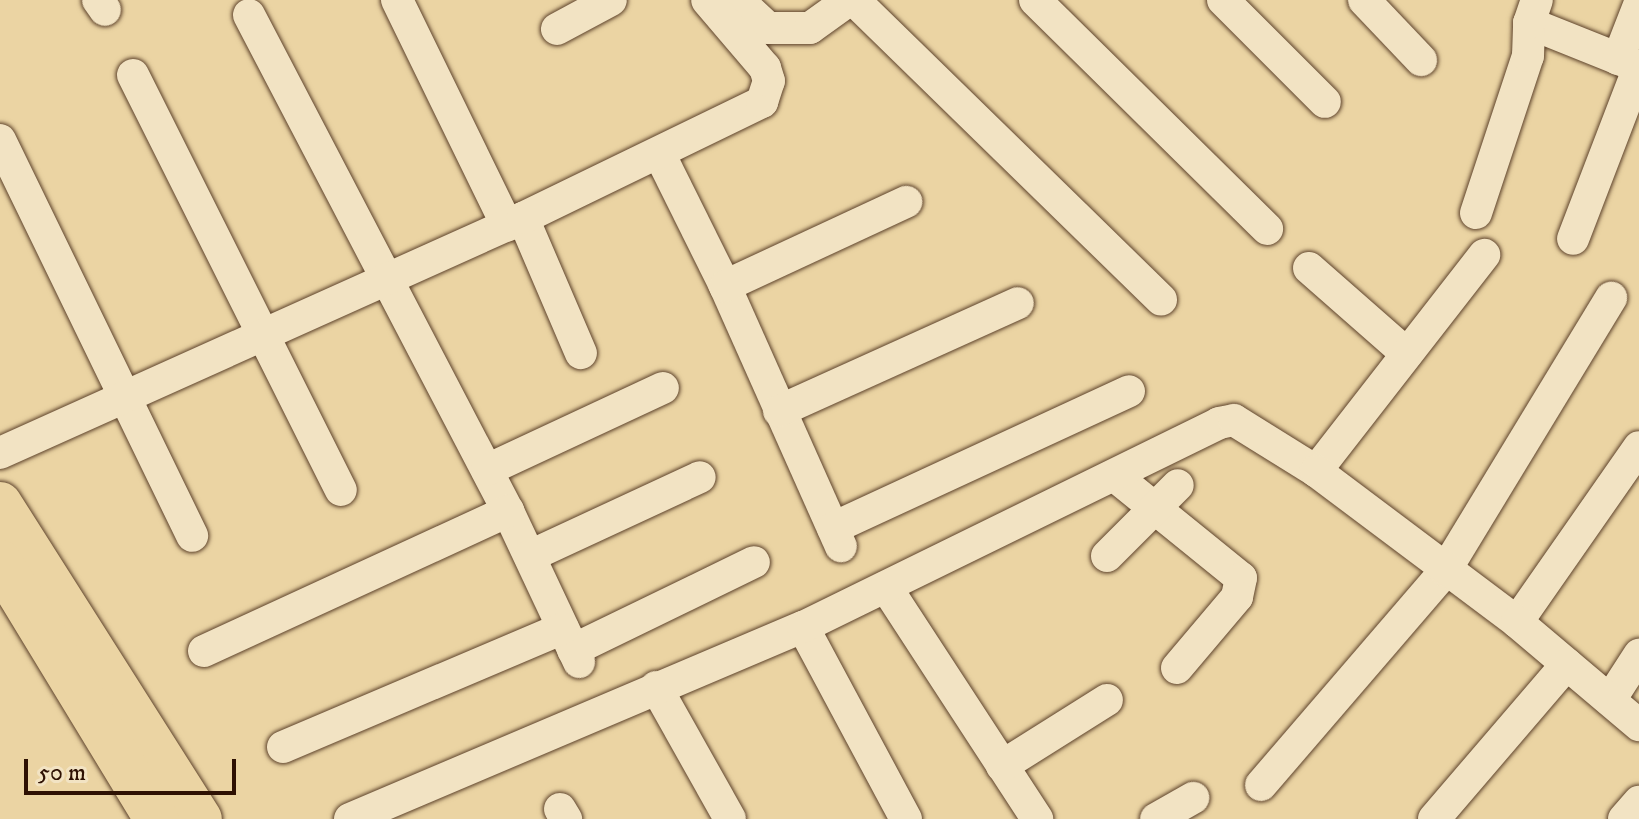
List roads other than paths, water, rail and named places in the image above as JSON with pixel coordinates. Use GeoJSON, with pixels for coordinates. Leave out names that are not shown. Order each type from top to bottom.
{"type":"FeatureCollection","features":[{"type":"Feature","properties":{"kind":"main road"},"geometry":{"type":"LineString","coordinates":[[0,504],[200,819]]}},
{"type":"Feature","properties":{"kind":"main road"},"geometry":{"type":"LineString","coordinates":[[0,562],[156,819]]}},
{"type":"Feature","properties":{"kind":"street"},"geometry":{"type":"LineString","coordinates":[[397,0],[581,353]]}},
{"type":"Feature","properties":{"kind":"street"},"geometry":{"type":"LineString","coordinates":[[557,29],[611,0]]}},
{"type":"Feature","properties":{"kind":"street"},"geometry":{"type":"LineString","coordinates":[[0,453],[387,276],[515,222],[762,102],[768,93],[765,68],[707,0]]}},
{"type":"Feature","properties":{"kind":"street"},"geometry":{"type":"LineString","coordinates":[[738,0],[768,28],[810,28],[852,0],[1161,300]]}},
{"type":"Feature","properties":{"kind":"street"},"geometry":{"type":"LineString","coordinates":[[1035,0],[1267,229]]}},
{"type":"Feature","properties":{"kind":"street"},"geometry":{"type":"LineString","coordinates":[[1223,0],[1325,102]]}},
{"type":"Feature","properties":{"kind":"street"},"geometry":{"type":"LineString","coordinates":[[1364,0],[1421,60]]}},
{"type":"Feature","properties":{"kind":"street"},"geometry":{"type":"LineString","coordinates":[[1618,59],[1639,5]]}},
{"type":"Feature","properties":{"kind":"street"},"geometry":{"type":"LineString","coordinates":[[1476,213],[1528,56],[1533,12],[1618,59],[1639,67],[1573,239]]}},
{"type":"Feature","properties":{"kind":"street"},"geometry":{"type":"LineString","coordinates":[[249,15],[508,511],[572,647]]}},
{"type":"Feature","properties":{"kind":"street"},"geometry":{"type":"LineString","coordinates":[[133,75],[261,336],[341,490]]}},
{"type":"Feature","properties":{"kind":"street"},"geometry":{"type":"LineString","coordinates":[[0,140],[122,398],[192,536]]}},
{"type":"Feature","properties":{"kind":"street"},"geometry":{"type":"LineString","coordinates":[[659,153],[725,286],[837,537],[1129,391]]}},
{"type":"Feature","properties":{"kind":"street"},"geometry":{"type":"LineString","coordinates":[[725,286],[906,202]]}},
{"type":"Feature","properties":{"kind":"street"},"geometry":{"type":"LineString","coordinates":[[1316,471],[1484,255]]}},
{"type":"Feature","properties":{"kind":"street"},"geometry":{"type":"LineString","coordinates":[[1309,268],[1407,354]]}},
{"type":"Feature","properties":{"kind":"street"},"geometry":{"type":"LineString","coordinates":[[1261,785],[1445,571],[1611,298]]}},
{"type":"Feature","properties":{"kind":"street"},"geometry":{"type":"LineString","coordinates":[[779,411],[1018,303]]}},
{"type":"Feature","properties":{"kind":"street"},"geometry":{"type":"LineString","coordinates":[[487,470],[663,388]]}},
{"type":"Feature","properties":{"kind":"street"},"geometry":{"type":"LineString","coordinates":[[350,819],[803,627],[1219,423],[1234,420],[1316,471],[1445,571],[1517,622],[1639,725]]}},
{"type":"Feature","properties":{"kind":"street"},"geometry":{"type":"LineString","coordinates":[[1517,622],[1639,447]]}},
{"type":"Feature","properties":{"kind":"street"},"geometry":{"type":"LineString","coordinates":[[1115,476],[1241,578],[1237,597],[1177,668]]}},
{"type":"Feature","properties":{"kind":"street"},"geometry":{"type":"LineString","coordinates":[[530,556],[700,477]]}},
{"type":"Feature","properties":{"kind":"street"},"geometry":{"type":"LineString","coordinates":[[1107,556],[1178,485]]}},
{"type":"Feature","properties":{"kind":"street"},"geometry":{"type":"LineString","coordinates":[[204,651],[508,511]]}},
{"type":"Feature","properties":{"kind":"street"},"geometry":{"type":"LineString","coordinates":[[283,747],[572,647],[754,562]]}},
{"type":"Feature","properties":{"kind":"street"},"geometry":{"type":"LineString","coordinates":[[886,587],[1037,819]]}},
{"type":"Feature","properties":{"kind":"street"},"geometry":{"type":"LineString","coordinates":[[803,627],[906,819]]}},
{"type":"Feature","properties":{"kind":"street"},"geometry":{"type":"LineString","coordinates":[[1610,700],[1639,655]]}},
{"type":"Feature","properties":{"kind":"street"},"geometry":{"type":"LineString","coordinates":[[1434,819],[1567,664]]}},
{"type":"Feature","properties":{"kind":"street"},"geometry":{"type":"LineString","coordinates":[[656,687],[730,819]]}},
{"type":"Feature","properties":{"kind":"street"},"geometry":{"type":"LineString","coordinates":[[1002,766],[1107,700]]}},
{"type":"Feature","properties":{"kind":"street"},"geometry":{"type":"LineString","coordinates":[[1156,819],[1193,798]]}},
{"type":"Feature","properties":{"kind":"street"},"geometry":{"type":"LineString","coordinates":[[1624,819],[1639,802]]}}]}
